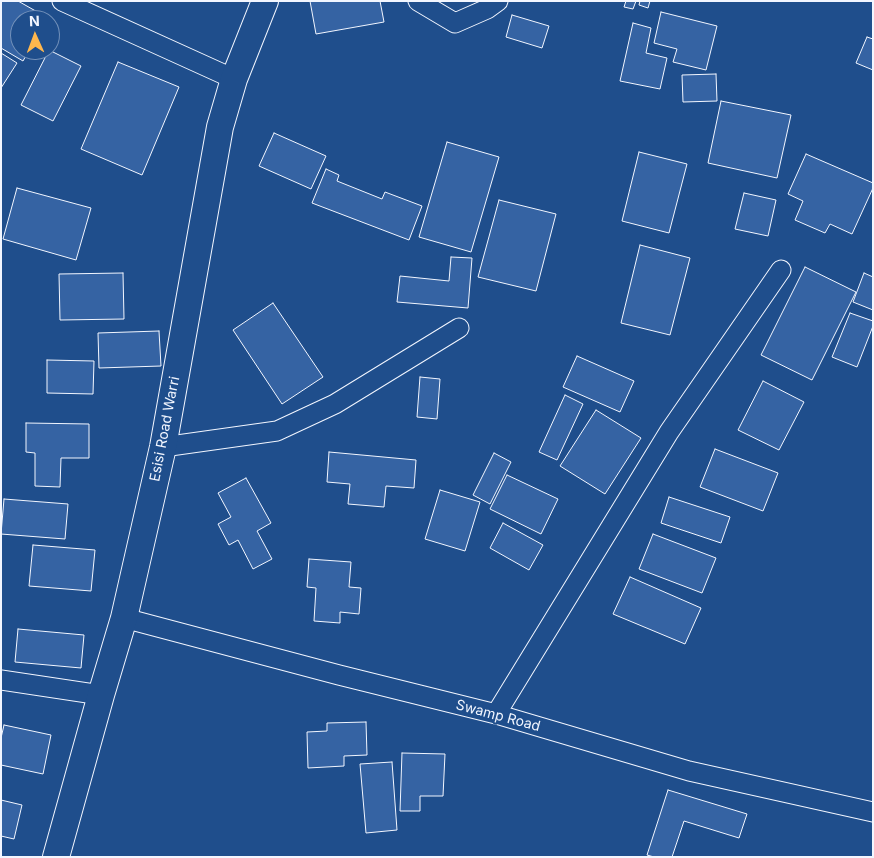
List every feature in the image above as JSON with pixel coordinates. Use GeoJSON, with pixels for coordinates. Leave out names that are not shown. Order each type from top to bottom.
{"type":"FeatureCollection","features":[{"type":"Feature","properties":{"kind":"street"},"geometry":{"type":"LineString","coordinates":[[62,1],[234,79]]}},
{"type":"Feature","properties":{"kind":"street","name":"Esisi Road Warri"},"geometry":{"type":"LineString","coordinates":[[56,857],[124,618],[163,447],[220,127],[234,79],[265,1]]}},
{"type":"Feature","properties":{"kind":"street"},"geometry":{"type":"LineString","coordinates":[[418,1],[455,23],[487,9],[498,1]]}},
{"type":"Feature","properties":{"kind":"street"},"geometry":{"type":"LineString","coordinates":[[496,714],[670,432],[781,270]]}},
{"type":"Feature","properties":{"kind":"street"},"geometry":{"type":"LineString","coordinates":[[163,447],[277,431],[335,404],[459,328]]}},
{"type":"Feature","properties":{"kind":"street","name":"Swamp Road"},"geometry":{"type":"LineString","coordinates":[[124,618],[496,714],[688,772],[873,812]]}},
{"type":"Feature","properties":{"kind":"street"},"geometry":{"type":"LineString","coordinates":[[1,680],[101,694]]}},
{"type":"Feature","properties":{"kind":"building"},"geometry":{"type":"Polygon","coordinates":[[[1,1],[18,1],[34,10],[10,10],[10,53],[1,48],[1,1]]]}},
{"type":"Feature","properties":{"kind":"building"},"geometry":{"type":"Polygon","coordinates":[[[310,1],[380,1],[384,22],[316,34],[310,1]]]}},
{"type":"Feature","properties":{"kind":"building"},"geometry":{"type":"Polygon","coordinates":[[[626,1],[636,1],[633,9],[624,7],[626,1]]]}},
{"type":"Feature","properties":{"kind":"building"},"geometry":{"type":"Polygon","coordinates":[[[640,1],[650,1],[648,8],[639,5],[640,1]]]}},
{"type":"Feature","properties":{"kind":"building"},"geometry":{"type":"Polygon","coordinates":[[[661,12],[717,26],[706,70],[673,62],[677,49],[654,43],[661,12]]]}},
{"type":"Feature","properties":{"kind":"building"},"geometry":{"type":"Polygon","coordinates":[[[512,15],[549,26],[542,48],[506,37],[512,15]]]}},
{"type":"Feature","properties":{"kind":"building"},"geometry":{"type":"Polygon","coordinates":[[[633,23],[651,28],[646,53],[667,58],[660,89],[620,81],[633,23]]]}},
{"type":"Feature","properties":{"kind":"building"},"geometry":{"type":"Polygon","coordinates":[[[867,37],[873,39],[873,70],[856,63],[867,37]]]}},
{"type":"Feature","properties":{"kind":"building"},"geometry":{"type":"Polygon","coordinates":[[[1,53],[17,63],[1,88],[1,53]]]}},
{"type":"Feature","properties":{"kind":"building"},"geometry":{"type":"Polygon","coordinates":[[[60,56],[81,66],[53,121],[21,105],[44,60],[60,60],[60,56]]]}},
{"type":"Feature","properties":{"kind":"building"},"geometry":{"type":"Polygon","coordinates":[[[118,62],[179,87],[142,175],[81,149],[118,62]]]}},
{"type":"Feature","properties":{"kind":"building"},"geometry":{"type":"Polygon","coordinates":[[[716,74],[717,101],[683,102],[682,75],[716,74]]]}},
{"type":"Feature","properties":{"kind":"building"},"geometry":{"type":"Polygon","coordinates":[[[721,101],[791,115],[777,178],[708,163],[721,101]]]}},
{"type":"Feature","properties":{"kind":"building"},"geometry":{"type":"Polygon","coordinates":[[[274,133],[326,156],[311,189],[259,166],[274,133]]]}},
{"type":"Feature","properties":{"kind":"building"},"geometry":{"type":"Polygon","coordinates":[[[447,142],[499,157],[471,252],[419,237],[447,142]]]}},
{"type":"Feature","properties":{"kind":"building"},"geometry":{"type":"Polygon","coordinates":[[[639,152],[687,164],[669,233],[622,221],[639,152]]]}},
{"type":"Feature","properties":{"kind":"building"},"geometry":{"type":"Polygon","coordinates":[[[806,154],[873,183],[873,188],[852,234],[830,224],[825,233],[795,220],[803,201],[788,194],[806,154]]]}},
{"type":"Feature","properties":{"kind":"building"},"geometry":{"type":"Polygon","coordinates":[[[326,169],[339,175],[337,181],[382,199],[385,192],[422,206],[409,240],[312,203],[326,169]]]}},
{"type":"Feature","properties":{"kind":"building"},"geometry":{"type":"Polygon","coordinates":[[[17,188],[91,208],[76,260],[3,239],[17,188]]]}},
{"type":"Feature","properties":{"kind":"building"},"geometry":{"type":"Polygon","coordinates":[[[744,193],[776,200],[768,236],[735,229],[744,193]]]}},
{"type":"Feature","properties":{"kind":"building"},"geometry":{"type":"Polygon","coordinates":[[[499,200],[556,214],[536,291],[478,277],[499,200]]]}},
{"type":"Feature","properties":{"kind":"building"},"geometry":{"type":"Polygon","coordinates":[[[640,245],[690,258],[670,335],[621,323],[640,245]]]}},
{"type":"Feature","properties":{"kind":"building"},"geometry":{"type":"Polygon","coordinates":[[[451,257],[472,258],[468,308],[397,302],[400,276],[449,281],[451,257]]]}},
{"type":"Feature","properties":{"kind":"building"},"geometry":{"type":"Polygon","coordinates":[[[805,267],[856,292],[812,380],[761,355],[805,267]]]}},
{"type":"Feature","properties":{"kind":"building"},"geometry":{"type":"Polygon","coordinates":[[[123,273],[124,319],[60,320],[59,274],[123,273]]]}},
{"type":"Feature","properties":{"kind":"building"},"geometry":{"type":"Polygon","coordinates":[[[864,273],[873,277],[873,310],[853,302],[864,273]]]}},
{"type":"Feature","properties":{"kind":"building"},"geometry":{"type":"Polygon","coordinates":[[[273,303],[323,377],[282,404],[233,330],[273,303]]]}},
{"type":"Feature","properties":{"kind":"building"},"geometry":{"type":"Polygon","coordinates":[[[850,313],[873,321],[873,326],[857,367],[832,357],[850,313]]]}},
{"type":"Feature","properties":{"kind":"building"},"geometry":{"type":"Polygon","coordinates":[[[159,331],[161,366],[99,368],[98,333],[159,331]]]}},
{"type":"Feature","properties":{"kind":"building"},"geometry":{"type":"Polygon","coordinates":[[[577,356],[634,381],[620,412],[563,387],[577,356]]]}},
{"type":"Feature","properties":{"kind":"building"},"geometry":{"type":"Polygon","coordinates":[[[47,360],[94,361],[93,394],[47,393],[47,360]]]}},
{"type":"Feature","properties":{"kind":"building"},"geometry":{"type":"Polygon","coordinates":[[[420,377],[440,379],[437,419],[417,417],[420,377]]]}},
{"type":"Feature","properties":{"kind":"building"},"geometry":{"type":"Polygon","coordinates":[[[763,381],[804,402],[779,450],[738,430],[763,381]]]}},
{"type":"Feature","properties":{"kind":"building"},"geometry":{"type":"Polygon","coordinates":[[[565,395],[583,404],[557,460],[539,452],[565,395]]]}},
{"type":"Feature","properties":{"kind":"building"},"geometry":{"type":"Polygon","coordinates":[[[596,410],[641,438],[605,494],[560,466],[596,410]]]}},
{"type":"Feature","properties":{"kind":"building"},"geometry":{"type":"Polygon","coordinates":[[[26,423],[89,424],[89,458],[61,458],[60,487],[35,486],[35,453],[26,452],[26,423]]]}},
{"type":"Feature","properties":{"kind":"building"},"geometry":{"type":"Polygon","coordinates":[[[715,449],[778,473],[763,511],[700,487],[715,449]]]}},
{"type":"Feature","properties":{"kind":"building"},"geometry":{"type":"Polygon","coordinates":[[[329,452],[416,460],[414,488],[386,486],[384,507],[348,504],[350,484],[327,482],[329,452]]]}},
{"type":"Feature","properties":{"kind":"building"},"geometry":{"type":"Polygon","coordinates":[[[494,453],[511,462],[490,504],[473,495],[494,453]]]}},
{"type":"Feature","properties":{"kind":"building"},"geometry":{"type":"Polygon","coordinates":[[[507,475],[558,499],[541,534],[490,509],[507,475]]]}},
{"type":"Feature","properties":{"kind":"building"},"geometry":{"type":"Polygon","coordinates":[[[246,478],[271,523],[257,531],[272,559],[253,569],[238,540],[229,545],[218,524],[231,517],[218,493],[246,478]]]}},
{"type":"Feature","properties":{"kind":"building"},"geometry":{"type":"Polygon","coordinates":[[[440,490],[480,502],[465,551],[425,539],[440,490]]]}},
{"type":"Feature","properties":{"kind":"building"},"geometry":{"type":"Polygon","coordinates":[[[669,497],[730,517],[721,543],[661,523],[669,497]]]}},
{"type":"Feature","properties":{"kind":"building"},"geometry":{"type":"Polygon","coordinates":[[[4,499],[68,504],[65,539],[1,534],[4,499]]]}},
{"type":"Feature","properties":{"kind":"building"},"geometry":{"type":"Polygon","coordinates":[[[503,523],[543,545],[529,570],[490,548],[503,523]]]}},
{"type":"Feature","properties":{"kind":"building"},"geometry":{"type":"Polygon","coordinates":[[[653,534],[716,558],[702,593],[639,569],[653,534]]]}},
{"type":"Feature","properties":{"kind":"building"},"geometry":{"type":"Polygon","coordinates":[[[33,545],[95,550],[91,591],[29,586],[33,545]]]}},
{"type":"Feature","properties":{"kind":"building"},"geometry":{"type":"Polygon","coordinates":[[[309,559],[351,562],[349,587],[361,588],[359,614],[340,612],[340,623],[314,621],[316,588],[307,587],[309,559]]]}},
{"type":"Feature","properties":{"kind":"building"},"geometry":{"type":"Polygon","coordinates":[[[630,577],[701,608],[685,644],[613,614],[630,577]]]}},
{"type":"Feature","properties":{"kind":"building"},"geometry":{"type":"Polygon","coordinates":[[[18,629],[84,635],[81,668],[15,662],[18,629]]]}},
{"type":"Feature","properties":{"kind":"building"},"geometry":{"type":"Polygon","coordinates":[[[366,722],[367,755],[344,756],[344,766],[308,768],[307,732],[327,731],[327,723],[366,722]]]}},
{"type":"Feature","properties":{"kind":"building"},"geometry":{"type":"Polygon","coordinates":[[[4,725],[51,735],[43,774],[1,765],[1,738],[4,725]]]}},
{"type":"Feature","properties":{"kind":"building"},"geometry":{"type":"Polygon","coordinates":[[[402,753],[445,754],[443,796],[420,796],[420,811],[400,811],[402,753]]]}},
{"type":"Feature","properties":{"kind":"building"},"geometry":{"type":"Polygon","coordinates":[[[392,762],[397,830],[366,833],[360,764],[392,762]]]}},
{"type":"Feature","properties":{"kind":"building"},"geometry":{"type":"Polygon","coordinates":[[[668,790],[747,814],[739,838],[684,821],[672,857],[647,855],[668,790]]]}},
{"type":"Feature","properties":{"kind":"building"},"geometry":{"type":"Polygon","coordinates":[[[1,800],[22,805],[14,839],[1,836],[1,800]]]}}]}
